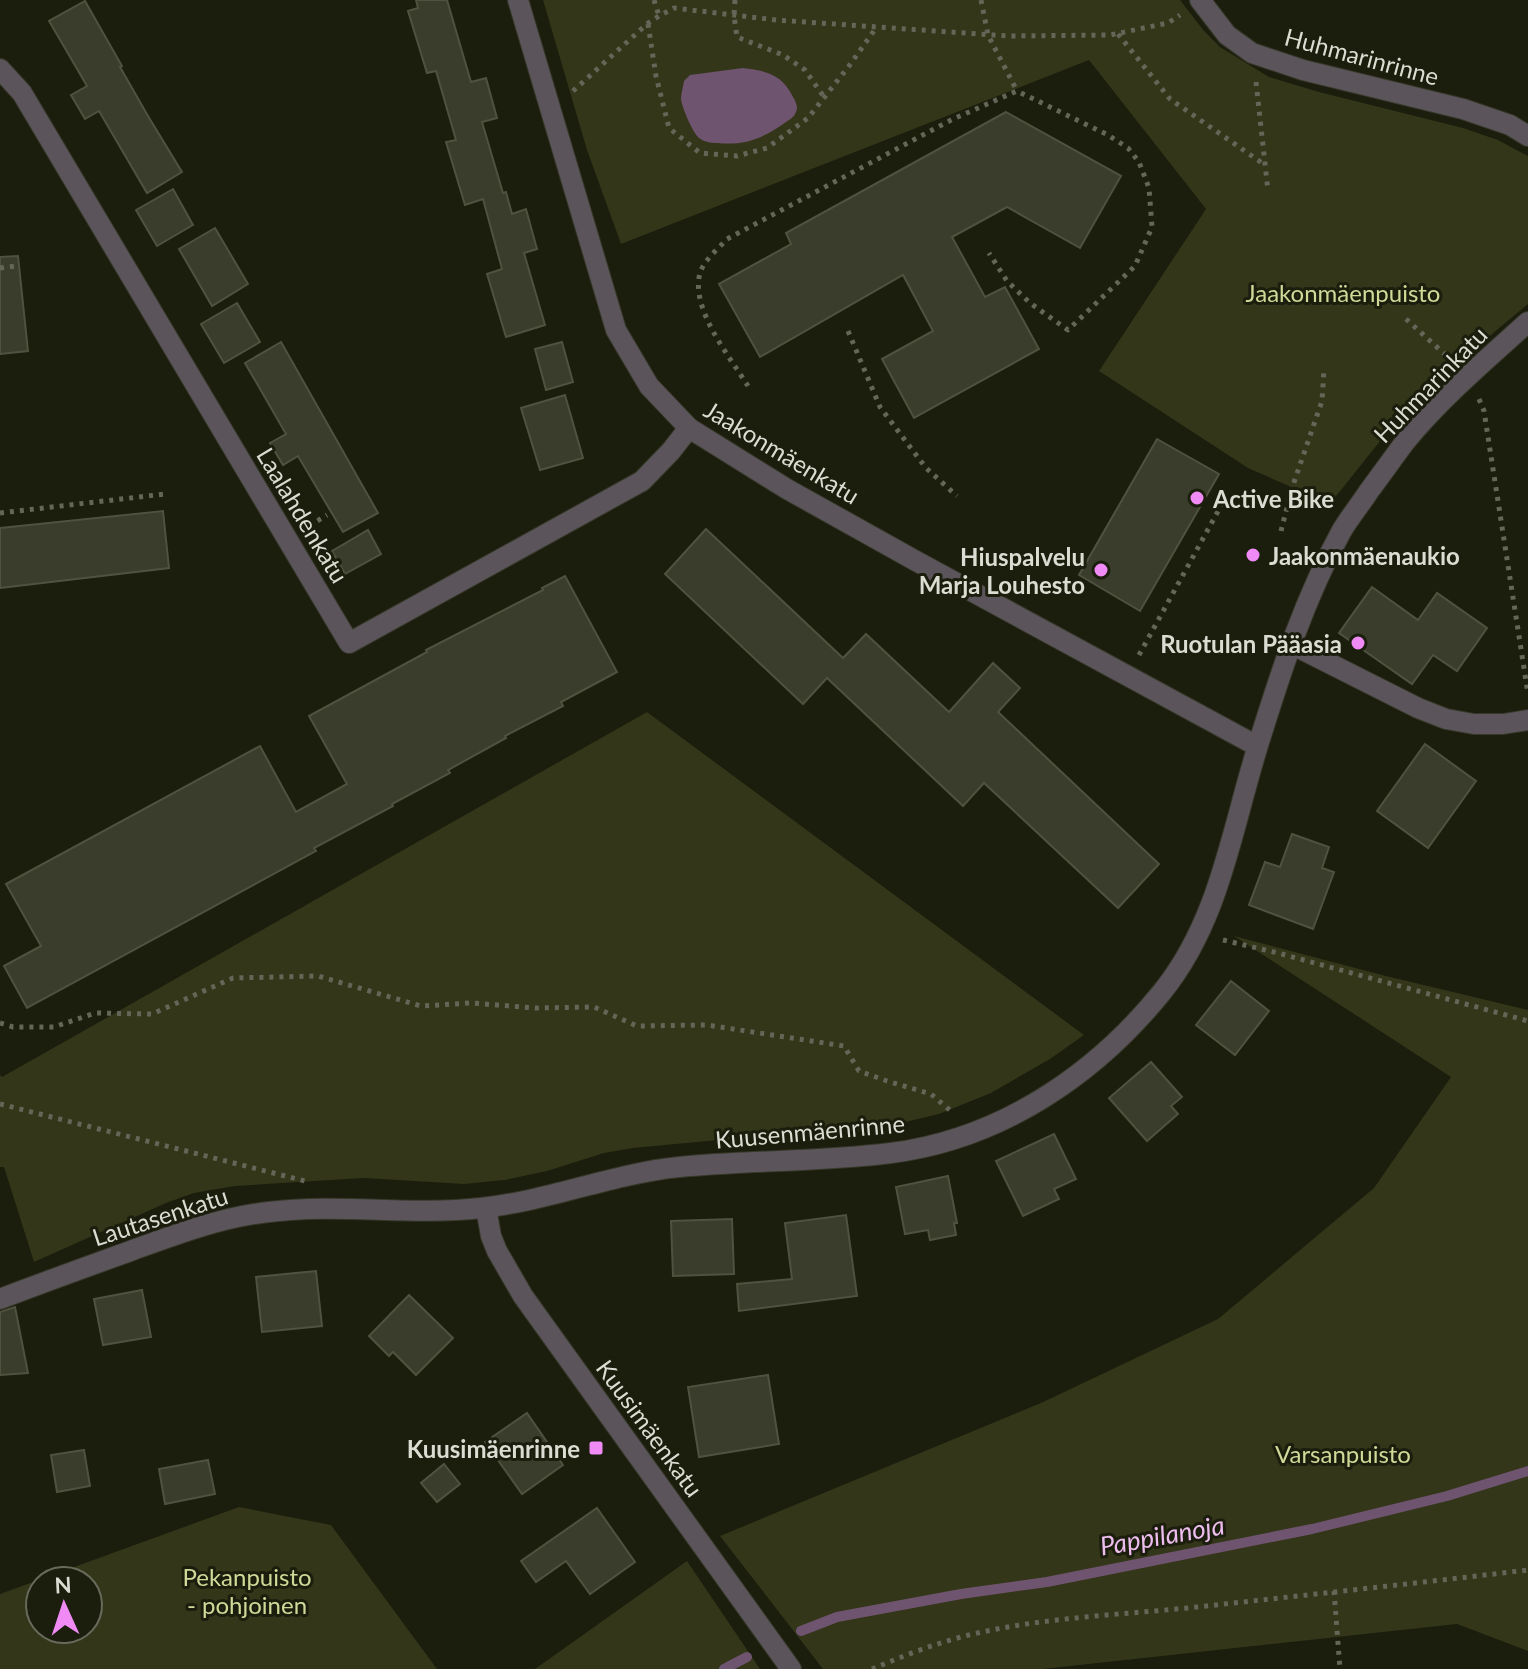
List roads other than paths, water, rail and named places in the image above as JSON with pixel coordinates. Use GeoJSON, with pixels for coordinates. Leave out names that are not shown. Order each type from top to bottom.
{"type":"FeatureCollection","features":[{"type":"Feature","properties":{"kind":"street","name":"Jaakonmäenkatu"},"geometry":{"type":"LineString","coordinates":[[518,0],[616,330],[649,386],[689,428],[877,540],[1257,746]]}},
{"type":"Feature","properties":{"kind":"street","name":"Huhmarinrinne"},"geometry":{"type":"LineString","coordinates":[[1200,0],[1227,35],[1252,53],[1303,70],[1463,109],[1510,125],[1528,136]]}},
{"type":"Feature","properties":{"kind":"street","name":"Laalahdenkatu"},"geometry":{"type":"LineString","coordinates":[[0,69],[22,93],[349,643],[642,481],[689,428]]}},
{"type":"Feature","properties":{"kind":"street","name":"Huhmarinkatu"},"geometry":{"type":"LineString","coordinates":[[1257,746],[1308,598],[1343,527],[1407,440],[1468,376],[1528,322]]}},
{"type":"Feature","properties":{"kind":"street"},"geometry":{"type":"LineString","coordinates":[[1291,644],[1446,719],[1474,724],[1528,720]]}},
{"type":"Feature","properties":{"kind":"street","name":"Kuusenmäenrinne"},"geometry":{"type":"LineString","coordinates":[[486,1208],[645,1172],[891,1153],[918,1148],[974,1132],[1031,1106],[1091,1064],[1138,1018],[1183,962],[1211,907],[1257,746]]}},
{"type":"Feature","properties":{"kind":"street","name":"Lautasenkatu"},"geometry":{"type":"LineString","coordinates":[[0,1299],[189,1229],[268,1212],[486,1208]]}},
{"type":"Feature","properties":{"kind":"street","name":"Kuusimäenkatu"},"geometry":{"type":"LineString","coordinates":[[486,1208],[497,1251],[523,1296],[791,1669]]}},
{"type":"Feature","properties":{"kind":"waterway","name":"Pappilanoja"},"geometry":{"type":"LineString","coordinates":[[801,1631],[837,1617],[1047,1582],[1312,1529],[1447,1496],[1528,1471]]}},
{"type":"Feature","properties":{"kind":"waterway","name":"Pappilanoja"},"geometry":{"type":"LineString","coordinates":[[724,1669],[747,1657]]}},
{"type":"Feature","properties":{"kind":"place","name":"Active Bike"},"geometry":{"type":"Point","coordinates":[1197,498]}},
{"type":"Feature","properties":{"kind":"place","name":"Jaakonmäenaukio"},"geometry":{"type":"Point","coordinates":[1253,555]}},
{"type":"Feature","properties":{"kind":"place","name":"Hiuspalvelu Marja Louhesto"},"geometry":{"type":"Point","coordinates":[1101,570]}},
{"type":"Feature","properties":{"kind":"place","name":"Ruotulan Pääasia"},"geometry":{"type":"Point","coordinates":[1358,643]}},
{"type":"Feature","properties":{"kind":"place","name":"Kuusimäenrinne"},"geometry":{"type":"Point","coordinates":[596,1448]}},
{"type":"Feature","properties":{"kind":"park label","name":"Jaakonmäenpuisto"},"geometry":{"type":"Point","coordinates":[1343,292]}},
{"type":"Feature","properties":{"kind":"park label","name":"Varsanpuisto"},"geometry":{"type":"Point","coordinates":[1343,1453]}},
{"type":"Feature","properties":{"kind":"park label","name":"Pekanpuisto - pohjoinen"},"geometry":{"type":"Point","coordinates":[247,1590]}}]}
